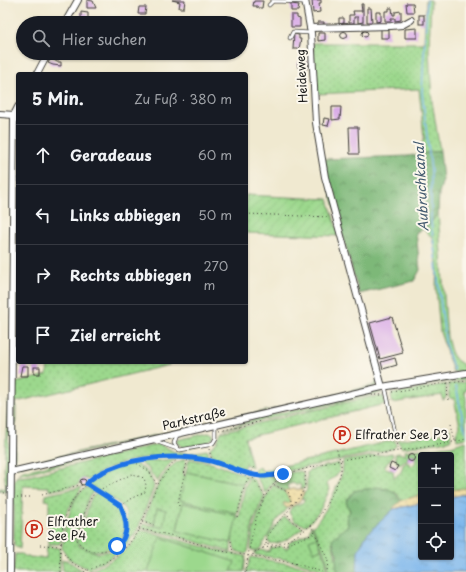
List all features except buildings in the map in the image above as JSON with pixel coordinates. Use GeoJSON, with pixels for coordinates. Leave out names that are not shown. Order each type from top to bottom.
{"type":"FeatureCollection","features":[{"type":"Feature","properties":{"kind":"street"},"geometry":{"type":"LineString","coordinates":[[69,16],[78,0]]}},
{"type":"Feature","properties":{"kind":"street","name":"Heideweg"},"geometry":{"type":"LineString","coordinates":[[305,1],[310,30],[316,123],[325,177],[335,217]]}},
{"type":"Feature","properties":{"kind":"street"},"geometry":{"type":"LineString","coordinates":[[310,30],[402,25],[411,20]]}},
{"type":"Feature","properties":{"kind":"street"},"geometry":{"type":"LineString","coordinates":[[38,72],[44,60]]}},
{"type":"Feature","properties":{"kind":"street"},"geometry":{"type":"LineString","coordinates":[[10,572],[14,115],[16,111]]}},
{"type":"Feature","properties":{"kind":"street"},"geometry":{"type":"LineString","coordinates":[[0,114],[14,115]]}},
{"type":"Feature","properties":{"kind":"street"},"geometry":{"type":"LineString","coordinates":[[335,217],[384,387]]}},
{"type":"Feature","properties":{"kind":"street","name":"Parkstraße"},"geometry":{"type":"LineString","coordinates":[[11,472],[177,434],[216,428],[384,387],[466,374]]}},
{"type":"Feature","properties":{"kind":"lane"},"geometry":{"type":"LineString","coordinates":[[269,5],[273,1],[305,1]]}},
{"type":"Feature","properties":{"kind":"lane"},"geometry":{"type":"LineString","coordinates":[[290,38],[293,32],[310,30]]}},
{"type":"Feature","properties":{"kind":"lane"},"geometry":{"type":"LineString","coordinates":[[384,387],[387,394],[394,433]]}},
{"type":"Feature","properties":{"kind":"lane"},"geometry":{"type":"LineString","coordinates":[[152,440],[180,450],[208,445],[213,443],[216,428]]}},
{"type":"Feature","properties":{"kind":"lane"},"geometry":{"type":"LineString","coordinates":[[177,434],[174,443],[180,450]]}},
{"type":"Feature","properties":{"kind":"path"},"geometry":{"type":"LineString","coordinates":[[248,214],[335,217]]}},
{"type":"Feature","properties":{"kind":"path"},"geometry":{"type":"LineString","coordinates":[[372,395],[387,394],[447,383],[466,382]]}},
{"type":"Feature","properties":{"kind":"path"},"geometry":{"type":"LineString","coordinates":[[447,383],[448,402]]}},
{"type":"Feature","properties":{"kind":"path"},"geometry":{"type":"LineString","coordinates":[[216,428],[265,419]]}},
{"type":"Feature","properties":{"kind":"path"},"geometry":{"type":"LineString","coordinates":[[451,424],[455,442]]}},
{"type":"Feature","properties":{"kind":"path"},"geometry":{"type":"LineString","coordinates":[[394,433],[398,451]]}},
{"type":"Feature","properties":{"kind":"path"},"geometry":{"type":"LineString","coordinates":[[42,495],[80,485],[83,486],[105,471],[132,461],[160,458],[188,458],[212,462],[261,476],[283,474],[340,460],[466,439]]}},
{"type":"Feature","properties":{"kind":"path"},"geometry":{"type":"LineString","coordinates":[[208,445],[212,462]]}},
{"type":"Feature","properties":{"kind":"path"},"geometry":{"type":"LineString","coordinates":[[266,544],[272,546],[290,540],[318,518],[341,471],[340,460],[336,447]]}},
{"type":"Feature","properties":{"kind":"path"},"geometry":{"type":"LineString","coordinates":[[179,506],[178,503],[188,458],[186,449]]}},
{"type":"Feature","properties":{"kind":"path"},"geometry":{"type":"LineString","coordinates":[[84,572],[100,565],[126,548],[139,529],[158,485],[172,464],[179,458]]}},
{"type":"Feature","properties":{"kind":"path"},"geometry":{"type":"LineString","coordinates":[[132,461],[149,471],[158,485]]}},
{"type":"Feature","properties":{"kind":"path"},"geometry":{"type":"LineString","coordinates":[[237,517],[245,484],[255,466]]}},
{"type":"Feature","properties":{"kind":"path"},"geometry":{"type":"LineString","coordinates":[[263,548],[270,533],[280,519],[287,514],[292,505],[299,498],[305,486],[305,469]]}},
{"type":"Feature","properties":{"kind":"path"},"geometry":{"type":"LineString","coordinates":[[40,545],[61,545],[74,536],[83,521],[88,502],[95,492],[132,474],[144,478],[146,485],[145,492],[130,499],[121,506]]}},
{"type":"Feature","properties":{"kind":"path"},"geometry":{"type":"LineString","coordinates":[[250,474],[265,496]]}},
{"type":"Feature","properties":{"kind":"path"},"geometry":{"type":"LineString","coordinates":[[245,572],[254,524],[265,496],[272,484],[283,474]]}},
{"type":"Feature","properties":{"kind":"path"},"geometry":{"type":"LineString","coordinates":[[74,536],[82,547],[92,551],[112,549],[121,543],[127,528],[121,506],[87,484]]}},
{"type":"Feature","properties":{"kind":"path"},"geometry":{"type":"LineString","coordinates":[[272,484],[289,493],[292,505]]}},
{"type":"Feature","properties":{"kind":"path"},"geometry":{"type":"LineString","coordinates":[[61,572],[61,545],[67,513],[83,486]]}},
{"type":"Feature","properties":{"kind":"path"},"geometry":{"type":"LineString","coordinates":[[11,497],[30,497]]}},
{"type":"Feature","properties":{"kind":"path"},"geometry":{"type":"LineString","coordinates":[[287,514],[292,521],[303,529]]}},
{"type":"Feature","properties":{"kind":"path"},"geometry":{"type":"LineString","coordinates":[[142,522],[154,525]]}},
{"type":"Feature","properties":{"kind":"path"},"geometry":{"type":"LineString","coordinates":[[311,524],[328,560],[327,572]]}},
{"type":"Feature","properties":{"kind":"path"},"geometry":{"type":"LineString","coordinates":[[139,529],[170,535],[233,553],[294,562],[322,572]]}},
{"type":"Feature","properties":{"kind":"path"},"geometry":{"type":"LineString","coordinates":[[252,556],[253,553],[263,548],[285,545],[316,533]]}},
{"type":"Feature","properties":{"kind":"path"},"geometry":{"type":"LineString","coordinates":[[231,541],[233,553]]}},
{"type":"Feature","properties":{"kind":"path"},"geometry":{"type":"LineString","coordinates":[[121,543],[126,548]]}},
{"type":"Feature","properties":{"kind":"path"},"geometry":{"type":"LineString","coordinates":[[61,551],[74,564],[88,570]]}},
{"type":"Feature","properties":{"kind":"path"},"geometry":{"type":"LineString","coordinates":[[249,551],[253,553]]}},
{"type":"Feature","properties":{"kind":"green space"},"geometry":{"type":"Polygon","coordinates":[[[426,0],[431,0],[429,50],[432,101],[440,151],[418,154],[424,138],[419,89],[317,94],[313,43],[424,43],[426,0]]]}},
{"type":"Feature","properties":{"kind":"green space"},"geometry":{"type":"Polygon","coordinates":[[[440,151],[443,180],[439,193],[438,212],[428,227],[416,232],[420,270],[414,281],[359,294],[327,179],[324,159],[408,156],[440,151]]]}},
{"type":"Feature","properties":{"kind":"green space"},"geometry":{"type":"Polygon","coordinates":[[[248,195],[328,199],[339,236],[248,233],[248,195]]]}},
{"type":"Feature","properties":{"kind":"green space"},"geometry":{"type":"Polygon","coordinates":[[[438,212],[447,337],[452,354],[457,360],[466,366],[466,371],[453,372],[440,332],[436,288],[437,264],[432,237],[423,229],[428,227],[438,212]]]}},
{"type":"Feature","properties":{"kind":"green space"},"geometry":{"type":"Polygon","coordinates":[[[14,261],[16,261],[16,292],[14,292],[14,261]]]}},
{"type":"Feature","properties":{"kind":"green space"},"geometry":{"type":"Polygon","coordinates":[[[14,292],[16,292],[16,318],[14,319],[14,292]]]}},
{"type":"Feature","properties":{"kind":"green space"},"geometry":{"type":"Polygon","coordinates":[[[48,364],[169,364],[16,402],[15,462],[19,465],[301,403],[374,385],[378,376],[377,386],[17,467],[13,461],[15,383],[47,375],[48,364]]]}},
{"type":"Feature","properties":{"kind":"green space"},"geometry":{"type":"Polygon","coordinates":[[[466,376],[466,380],[439,382],[391,391],[396,387],[466,376]]]}},
{"type":"Feature","properties":{"kind":"green space"},"geometry":{"type":"Polygon","coordinates":[[[466,382],[466,391],[464,391],[466,398],[466,438],[457,440],[456,433],[460,426],[454,399],[449,398],[448,384],[466,382]]]}},
{"type":"Feature","properties":{"kind":"green space"},"geometry":{"type":"Polygon","coordinates":[[[446,384],[446,398],[443,400],[442,395],[392,403],[391,394],[446,384]]]}},
{"type":"Feature","properties":{"kind":"green space"},"geometry":{"type":"Polygon","coordinates":[[[379,391],[382,393],[224,429],[261,417],[379,391]]]}},
{"type":"Feature","properties":{"kind":"green space"},"geometry":{"type":"Polygon","coordinates":[[[384,396],[385,404],[245,438],[252,467],[245,464],[243,470],[213,459],[210,448],[217,442],[221,432],[370,397],[384,396]]]}},
{"type":"Feature","properties":{"kind":"green space"},"geometry":{"type":"Polygon","coordinates":[[[8,401],[9,482],[8,490],[6,492],[0,490],[0,488],[6,489],[4,468],[8,401]]]}},
{"type":"Feature","properties":{"kind":"green space"},"geometry":{"type":"Polygon","coordinates":[[[450,428],[451,439],[448,441],[402,448],[397,440],[447,433],[446,429],[450,428]]]}},
{"type":"Feature","properties":{"kind":"green space"},"geometry":{"type":"Polygon","coordinates":[[[208,433],[213,434],[213,438],[209,442],[184,448],[177,443],[177,440],[208,433]]]}},
{"type":"Feature","properties":{"kind":"green space"},"geometry":{"type":"Polygon","coordinates":[[[395,440],[396,446],[392,449],[278,473],[262,475],[254,473],[255,468],[260,467],[262,471],[395,440]]]}},
{"type":"Feature","properties":{"kind":"green space"},"geometry":{"type":"Polygon","coordinates":[[[466,441],[466,488],[454,490],[454,452],[418,452],[418,496],[402,500],[395,492],[381,488],[354,491],[346,502],[350,512],[347,516],[348,525],[332,542],[338,572],[328,572],[327,560],[313,526],[326,509],[334,494],[342,473],[343,461],[392,453],[393,456],[384,467],[393,471],[394,478],[401,472],[403,465],[407,462],[412,466],[416,462],[414,454],[407,456],[408,459],[399,464],[396,461],[395,454],[399,453],[405,455],[405,451],[451,446],[466,441]]]}},
{"type":"Feature","properties":{"kind":"green space"},"geometry":{"type":"Polygon","coordinates":[[[143,443],[152,443],[17,475],[23,471],[143,443]]]}},
{"type":"Feature","properties":{"kind":"green space"},"geometry":{"type":"Polygon","coordinates":[[[159,444],[175,452],[186,453],[186,456],[162,456],[133,460],[97,474],[89,480],[83,478],[78,485],[49,491],[49,487],[23,486],[20,549],[14,546],[14,484],[16,477],[29,476],[159,444]]]}},
{"type":"Feature","properties":{"kind":"green space"},"geometry":{"type":"Polygon","coordinates":[[[206,450],[208,451],[210,460],[189,457],[188,454],[206,450]]]}},
{"type":"Feature","properties":{"kind":"green space"},"geometry":{"type":"Polygon","coordinates":[[[175,459],[165,469],[157,482],[148,469],[139,462],[175,459]]]}},
{"type":"Feature","properties":{"kind":"green space"},"geometry":{"type":"Polygon","coordinates":[[[185,459],[183,475],[186,476],[180,500],[237,513],[237,516],[183,503],[177,530],[231,543],[231,552],[173,535],[141,528],[143,524],[163,527],[157,509],[154,524],[144,521],[154,494],[163,476],[169,468],[185,459]]]}},
{"type":"Feature","properties":{"kind":"green space"},"geometry":{"type":"Polygon","coordinates":[[[189,459],[208,462],[249,476],[243,484],[186,472],[189,459]]]}},
{"type":"Feature","properties":{"kind":"green space"},"geometry":{"type":"Polygon","coordinates":[[[132,463],[140,466],[149,474],[154,487],[138,529],[126,546],[122,542],[127,522],[123,507],[89,484],[112,469],[132,463]]]}},
{"type":"Feature","properties":{"kind":"green space"},"geometry":{"type":"Polygon","coordinates":[[[339,463],[339,472],[334,478],[328,481],[327,485],[330,489],[319,512],[308,524],[304,525],[294,521],[289,512],[292,507],[304,502],[304,499],[301,498],[307,490],[307,472],[309,470],[339,463]]]}},
{"type":"Feature","properties":{"kind":"green space"},"geometry":{"type":"Polygon","coordinates":[[[301,471],[303,473],[305,486],[303,489],[301,489],[300,484],[296,485],[293,483],[287,485],[288,489],[286,491],[274,484],[288,473],[301,471]]]}},
{"type":"Feature","properties":{"kind":"green space"},"geometry":{"type":"Polygon","coordinates":[[[186,472],[243,484],[237,513],[180,500],[186,472]]]}},
{"type":"Feature","properties":{"kind":"green space"},"geometry":{"type":"Polygon","coordinates":[[[256,476],[279,476],[265,493],[256,476]]]}},
{"type":"Feature","properties":{"kind":"green space"},"geometry":{"type":"Polygon","coordinates":[[[250,477],[254,480],[264,496],[253,523],[248,552],[246,554],[235,551],[232,539],[236,518],[239,518],[245,486],[250,477]]]}},
{"type":"Feature","properties":{"kind":"green space"},"geometry":{"type":"Polygon","coordinates":[[[273,485],[285,492],[290,501],[285,507],[288,508],[277,520],[261,548],[255,551],[251,550],[251,542],[258,516],[264,500],[273,485]]]}},
{"type":"Feature","properties":{"kind":"green space"},"geometry":{"type":"Polygon","coordinates":[[[82,487],[66,513],[60,544],[49,544],[49,501],[45,500],[45,495],[82,487]]]}},
{"type":"Feature","properties":{"kind":"green space"},"geometry":{"type":"Polygon","coordinates":[[[89,487],[94,490],[87,502],[83,520],[74,535],[75,539],[80,547],[98,553],[111,551],[120,546],[122,550],[105,561],[88,569],[69,559],[62,548],[67,523],[73,504],[77,496],[89,487]]]}},
{"type":"Feature","properties":{"kind":"green space"},"geometry":{"type":"Polygon","coordinates":[[[378,487],[384,489],[387,488],[394,492],[402,502],[393,508],[394,509],[367,534],[357,567],[357,572],[338,572],[336,566],[337,555],[332,539],[348,525],[347,516],[350,511],[346,502],[354,491],[378,487]]]}},
{"type":"Feature","properties":{"kind":"green space"},"geometry":{"type":"Polygon","coordinates":[[[97,493],[115,504],[122,514],[125,527],[122,538],[116,545],[97,551],[88,550],[81,546],[77,537],[85,521],[89,504],[93,496],[97,493]]]}},
{"type":"Feature","properties":{"kind":"green space"},"geometry":{"type":"Polygon","coordinates":[[[183,503],[237,516],[231,543],[177,531],[183,503]]]}},
{"type":"Feature","properties":{"kind":"green space"},"geometry":{"type":"Polygon","coordinates":[[[157,508],[166,510],[163,527],[154,526],[157,508]]]}},
{"type":"Feature","properties":{"kind":"green space"},"geometry":{"type":"Polygon","coordinates":[[[284,517],[303,528],[283,541],[274,544],[269,543],[268,536],[284,517]]]}},
{"type":"Feature","properties":{"kind":"green space"},"geometry":{"type":"Polygon","coordinates":[[[311,525],[317,537],[310,541],[314,552],[321,549],[326,560],[326,572],[292,561],[255,555],[255,552],[262,550],[269,552],[271,548],[282,546],[284,548],[288,548],[289,543],[309,533],[311,525]]]}},
{"type":"Feature","properties":{"kind":"green space"},"geometry":{"type":"Polygon","coordinates":[[[140,530],[219,551],[246,556],[244,572],[231,572],[234,562],[161,537],[148,572],[99,572],[96,570],[95,572],[87,572],[111,561],[125,551],[136,538],[140,530]]]}},
{"type":"Feature","properties":{"kind":"green space"},"geometry":{"type":"Polygon","coordinates":[[[160,537],[235,562],[231,572],[148,572],[160,537]]]}},
{"type":"Feature","properties":{"kind":"green space"},"geometry":{"type":"Polygon","coordinates":[[[317,537],[321,549],[314,552],[309,540],[317,537]]]}},
{"type":"Feature","properties":{"kind":"green space"},"geometry":{"type":"Polygon","coordinates":[[[47,546],[60,548],[60,572],[13,572],[15,554],[22,554],[26,557],[46,558],[47,546]]]}},
{"type":"Feature","properties":{"kind":"green space"},"geometry":{"type":"Polygon","coordinates":[[[251,557],[302,566],[320,572],[246,572],[251,557]]]}},
{"type":"Feature","properties":{"kind":"green space"},"geometry":{"type":"Polygon","coordinates":[[[62,560],[67,560],[83,571],[63,572],[62,560]]]}},
{"type":"Feature","properties":{"kind":"sand"},"geometry":{"type":"Polygon","coordinates":[[[466,488],[466,494],[454,496],[454,490],[466,488]]]}},
{"type":"Feature","properties":{"kind":"sand"},"geometry":{"type":"Polygon","coordinates":[[[301,489],[304,493],[299,502],[288,508],[285,507],[283,503],[288,503],[290,501],[284,491],[301,489]]]}},
{"type":"Feature","properties":{"kind":"sand"},"geometry":{"type":"Polygon","coordinates":[[[418,496],[418,504],[393,508],[402,500],[418,496]]]}},
{"type":"Feature","properties":{"kind":"water"},"geometry":{"type":"Polygon","coordinates":[[[466,494],[466,572],[357,572],[358,551],[367,534],[394,509],[418,504],[418,560],[454,560],[454,496],[466,494]]]}},
{"type":"Feature","properties":{"kind":"waterway","name":"Aubruchkanal"},"geometry":{"type":"LineString","coordinates":[[427,0],[422,92],[431,171],[431,222],[446,347],[454,370]]}},
{"type":"Feature","properties":{"kind":"waterway","name":"Aubruchkanal"},"geometry":{"type":"LineString","coordinates":[[456,386],[466,435]]}},
{"type":"Feature","properties":{"kind":"place","name":"Elfrather See P3"},"geometry":{"type":"Point","coordinates":[342,435]}},
{"type":"Feature","properties":{"kind":"place","name":"Elfrather See P4"},"geometry":{"type":"Point","coordinates":[34,529]}},
{"type":"Feature","properties":{"kind":"route"},"geometry":{"type":"LineString","coordinates":[[117,546],[121,543],[127,528],[121,506],[111,501],[87,484],[87,482],[114,467],[132,461],[160,458],[188,458],[212,462],[261,476],[283,474]]}}]}
